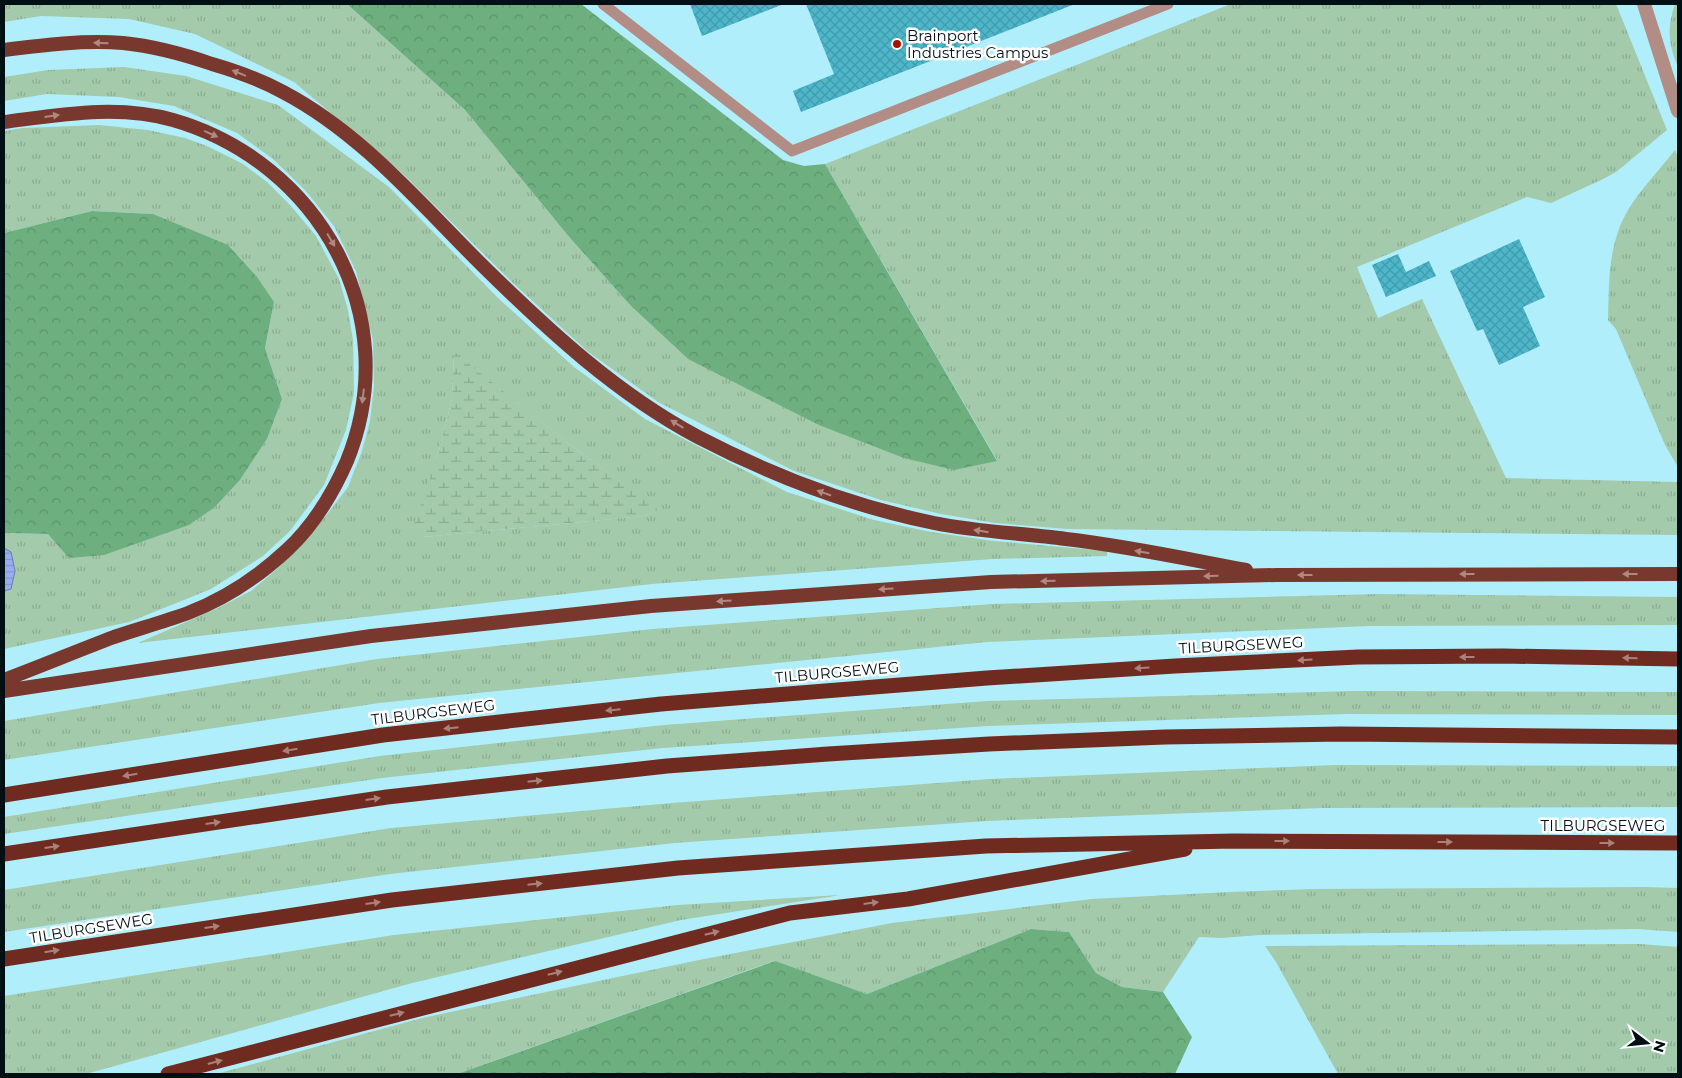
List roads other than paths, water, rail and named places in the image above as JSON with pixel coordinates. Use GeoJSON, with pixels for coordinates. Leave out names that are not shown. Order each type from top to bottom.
{"type":"FeatureCollection","features":[{"type":"Feature","properties":{"kind":"highway"},"geometry":{"type":"LineString","coordinates":[[4,50],[84,42],[126,44],[190,56],[237,72],[283,92],[333,124],[397,178],[481,264],[540,320],[604,375],[655,412],[694,435],[791,482],[876,510],[936,524],[1067,539],[1277,575]]}},
{"type":"Feature","properties":{"kind":"highway"},"geometry":{"type":"LineString","coordinates":[[4,122],[100,112],[150,115],[210,133],[250,154],[296,193],[312,211],[336,250],[347,272],[355,297],[364,341],[365,366],[359,425],[343,470],[324,506],[289,549],[246,582],[217,600],[190,612],[116,637],[4,680]]}},
{"type":"Feature","properties":{"kind":"highway"},"geometry":{"type":"LineString","coordinates":[[4,691],[371,636],[651,606],[991,582],[1277,575],[1678,574]]}},
{"type":"Feature","properties":{"kind":"highway","name":"TILBURGSEWEG"},"geometry":{"type":"LineString","coordinates":[[4,795],[384,735],[661,704],[967,679],[1358,657],[1503,656],[1678,659]]}},
{"type":"Feature","properties":{"kind":"highway"},"geometry":{"type":"LineString","coordinates":[[4,854],[387,797],[666,766],[828,754],[1116,739],[1341,734],[1678,737]]}},
{"type":"Feature","properties":{"kind":"highway"},"geometry":{"type":"LineString","coordinates":[[168,1074],[790,913],[908,898],[1234,841]]}},
{"type":"Feature","properties":{"kind":"highway","name":"TILBURGSEWEG"},"geometry":{"type":"LineString","coordinates":[[4,959],[392,900],[678,868],[986,846],[1234,841],[1678,843]]}},
{"type":"Feature","properties":{"kind":"street"},"geometry":{"type":"LineString","coordinates":[[1644,4],[1678,111]]}},
{"type":"Feature","properties":{"kind":"lane"},"geometry":{"type":"LineString","coordinates":[[603,4],[792,151],[1168,4]]}},
{"type":"Feature","properties":{"kind":"water"},"geometry":{"type":"Polygon","coordinates":[[[4,548],[11,552],[15,571],[11,589],[4,591],[4,548]]]}},
{"type":"Feature","properties":{"kind":"place","name":"Brainport Industries Campus"},"geometry":{"type":"Point","coordinates":[897,44]}}]}
